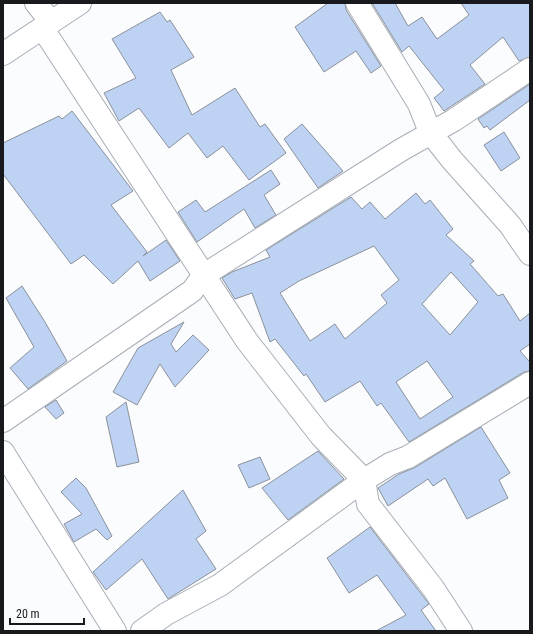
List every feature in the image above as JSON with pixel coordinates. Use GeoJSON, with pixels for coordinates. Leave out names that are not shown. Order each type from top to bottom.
{"type":"FeatureCollection","features":[{"type":"Feature","properties":{"kind":"street"},"geometry":{"type":"LineString","coordinates":[[36,3],[47,26],[247,341],[322,436],[364,480],[368,504],[433,588],[461,631]]}},
{"type":"Feature","properties":{"kind":"street"},"geometry":{"type":"LineString","coordinates":[[3,54],[80,3]]}},
{"type":"Feature","properties":{"kind":"street"},"geometry":{"type":"LineString","coordinates":[[362,5],[419,104],[430,132],[452,160],[510,225],[530,254]]}},
{"type":"Feature","properties":{"kind":"street"},"geometry":{"type":"LineString","coordinates":[[3,421],[192,291],[204,275],[430,132],[454,120],[530,69]]}},
{"type":"Feature","properties":{"kind":"street"},"geometry":{"type":"LineString","coordinates":[[142,631],[166,614],[220,585],[364,480],[390,464],[408,457],[530,383]]}},
{"type":"Feature","properties":{"kind":"street"},"geometry":{"type":"LineString","coordinates":[[3,452],[115,631]]}},
{"type":"Feature","properties":{"kind":"building"},"geometry":{"type":"Polygon","coordinates":[[[328,3],[345,3],[346,10],[381,66],[371,73],[356,51],[324,72],[295,27],[328,3]]]}},
{"type":"Feature","properties":{"kind":"building"},"geometry":{"type":"Polygon","coordinates":[[[372,3],[395,3],[408,26],[422,17],[437,39],[469,15],[461,3],[530,3],[530,57],[519,61],[503,37],[470,65],[485,84],[444,111],[434,98],[444,90],[409,46],[402,52],[372,3]]]}},
{"type":"Feature","properties":{"kind":"building"},"geometry":{"type":"Polygon","coordinates":[[[160,12],[167,22],[170,20],[194,57],[171,70],[192,115],[235,88],[260,127],[265,124],[286,153],[249,180],[223,146],[207,158],[188,133],[169,148],[139,108],[119,121],[104,93],[136,78],[112,39],[160,12]]]}},
{"type":"Feature","properties":{"kind":"building"},"geometry":{"type":"Polygon","coordinates":[[[530,84],[530,100],[490,130],[487,126],[484,128],[478,119],[530,84]]]}},
{"type":"Feature","properties":{"kind":"building"},"geometry":{"type":"Polygon","coordinates":[[[72,111],[133,191],[111,205],[147,252],[143,256],[166,240],[180,261],[150,281],[138,261],[113,284],[84,255],[71,264],[3,174],[3,143],[59,116],[62,119],[72,111]]]}},
{"type":"Feature","properties":{"kind":"building"},"geometry":{"type":"Polygon","coordinates":[[[302,124],[343,171],[318,188],[284,139],[302,124]]]}},
{"type":"Feature","properties":{"kind":"building"},"geometry":{"type":"Polygon","coordinates":[[[504,132],[520,158],[501,171],[484,145],[504,132]]]}},
{"type":"Feature","properties":{"kind":"building"},"geometry":{"type":"Polygon","coordinates":[[[271,170],[280,184],[264,195],[276,215],[255,228],[244,209],[197,242],[178,212],[196,200],[205,212],[271,170]]]}},
{"type":"Feature","properties":{"kind":"building"},"geometry":{"type":"Polygon","coordinates":[[[416,193],[425,204],[430,200],[453,229],[446,235],[474,261],[470,264],[498,296],[503,294],[520,321],[530,313],[530,344],[520,351],[530,362],[530,371],[524,372],[409,442],[381,403],[377,406],[360,381],[325,402],[306,374],[304,376],[275,339],[270,342],[252,293],[235,299],[222,278],[232,272],[270,257],[266,250],[351,197],[362,209],[370,202],[385,219],[416,193]],[[374,246],[299,281],[280,293],[310,341],[335,324],[345,339],[387,303],[381,295],[399,280],[374,246]],[[451,272],[422,304],[450,335],[478,302],[451,272]],[[427,361],[396,382],[420,419],[453,397],[427,361]]]}},
{"type":"Feature","properties":{"kind":"building"},"geometry":{"type":"Polygon","coordinates":[[[22,286],[45,322],[67,361],[28,389],[10,368],[34,347],[6,298],[22,286]]]}},
{"type":"Feature","properties":{"kind":"building"},"geometry":{"type":"Polygon","coordinates":[[[184,322],[171,344],[176,352],[193,335],[209,350],[175,387],[160,364],[137,405],[113,392],[138,348],[184,322]]]}},
{"type":"Feature","properties":{"kind":"building"},"geometry":{"type":"Polygon","coordinates":[[[56,400],[64,413],[56,419],[45,407],[56,400]]]}},
{"type":"Feature","properties":{"kind":"building"},"geometry":{"type":"Polygon","coordinates":[[[126,402],[139,462],[117,467],[106,417],[126,402]]]}},
{"type":"Feature","properties":{"kind":"building"},"geometry":{"type":"Polygon","coordinates":[[[481,427],[510,473],[499,480],[508,498],[467,519],[445,478],[433,486],[428,479],[388,506],[378,488],[399,474],[414,468],[481,427]]]}},
{"type":"Feature","properties":{"kind":"building"},"geometry":{"type":"Polygon","coordinates":[[[318,451],[344,479],[288,520],[262,488],[318,451]]]}},
{"type":"Feature","properties":{"kind":"building"},"geometry":{"type":"Polygon","coordinates":[[[260,457],[270,479],[249,488],[238,465],[260,457]]]}},
{"type":"Feature","properties":{"kind":"building"},"geometry":{"type":"Polygon","coordinates":[[[76,478],[86,488],[112,536],[107,540],[96,529],[74,542],[64,524],[82,514],[61,492],[76,478]]]}},
{"type":"Feature","properties":{"kind":"building"},"geometry":{"type":"Polygon","coordinates":[[[183,490],[206,531],[196,539],[216,569],[168,599],[142,559],[106,590],[93,572],[183,490]]]}},
{"type":"Feature","properties":{"kind":"building"},"geometry":{"type":"Polygon","coordinates":[[[370,527],[429,604],[421,610],[436,631],[376,631],[406,615],[377,575],[349,593],[327,558],[370,527]]]}}]}
